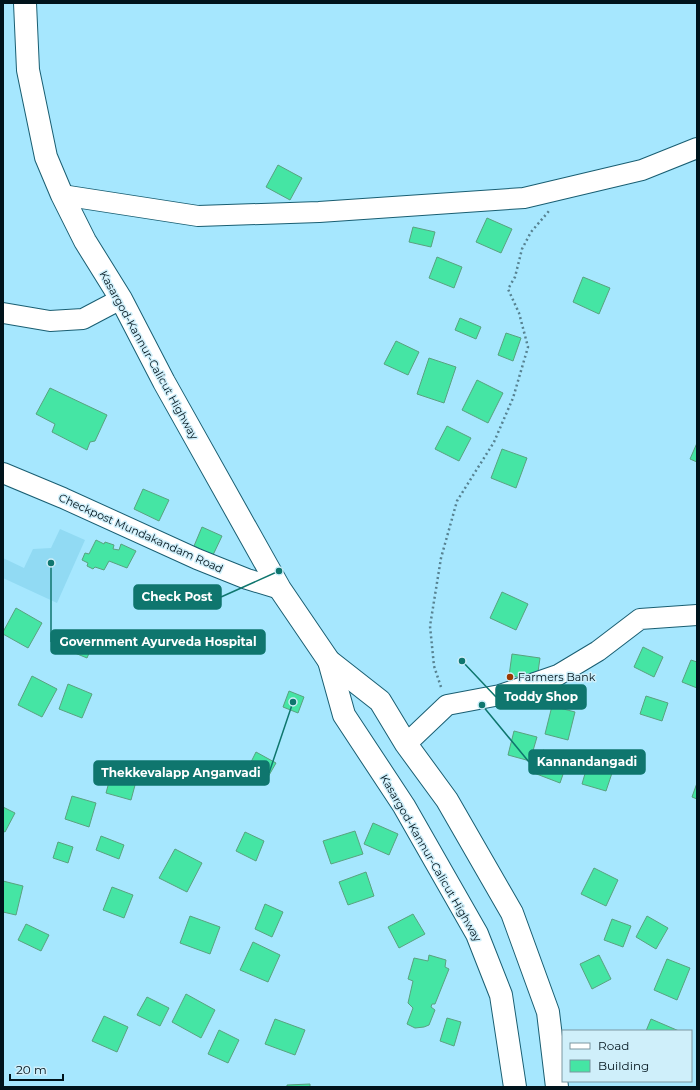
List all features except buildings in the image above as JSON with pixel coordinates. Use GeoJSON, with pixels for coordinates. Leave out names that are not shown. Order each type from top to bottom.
{"type":"FeatureCollection","features":[{"type":"Feature","properties":{"kind":"highway","name":"Kasargod-Kannur-Calicut Highway"},"geometry":{"type":"LineString","coordinates":[[25,3],[28,70],[46,157],[62,195],[85,241],[121,300],[164,382],[280,588],[329,661],[380,701],[406,744],[447,800],[512,912],[548,1012],[557,1087]]}},
{"type":"Feature","properties":{"kind":"highway","name":"Kasargod-Kannur-Calicut Highway"},"geometry":{"type":"LineString","coordinates":[[329,661],[344,715],[404,806],[477,934],[501,995],[515,1087]]}},
{"type":"Feature","properties":{"kind":"street"},"geometry":{"type":"LineString","coordinates":[[62,195],[198,216],[319,212],[524,198],[642,170],[697,148]]}},
{"type":"Feature","properties":{"kind":"street"},"geometry":{"type":"LineString","coordinates":[[3,313],[50,321],[84,319],[121,300]]}},
{"type":"Feature","properties":{"kind":"street","name":"Checkpost Mundakandam Road"},"geometry":{"type":"LineString","coordinates":[[3,473],[63,498],[197,559],[247,579],[280,588]]}},
{"type":"Feature","properties":{"kind":"street"},"geometry":{"type":"LineString","coordinates":[[406,744],[447,705],[500,695],[558,674],[598,651],[640,620],[697,614]]}},
{"type":"Feature","properties":{"kind":"path"},"geometry":{"type":"LineString","coordinates":[[447,705],[434,666],[430,626],[441,558],[457,501],[494,442],[513,398],[528,347],[519,313],[508,289],[515,277],[522,249],[531,232],[556,203],[560,189]]}},
{"type":"Feature","properties":{"kind":"shaded area"},"geometry":{"type":"Polygon","coordinates":[[[60,529],[85,540],[57,603],[3,578],[3,558],[24,568],[33,549],[51,548],[60,529]]]}},
{"type":"Feature","properties":{"kind":"place","name":"Government Ayurveda Hospital"},"geometry":{"type":"Point","coordinates":[51,563]}},
{"type":"Feature","properties":{"kind":"place","name":"Check Post"},"geometry":{"type":"Point","coordinates":[279,571]}},
{"type":"Feature","properties":{"kind":"place","name":"Toddy Shop"},"geometry":{"type":"Point","coordinates":[462,661]}},
{"type":"Feature","properties":{"kind":"place","name":"Farmers Bank"},"geometry":{"type":"Point","coordinates":[510,677]}},
{"type":"Feature","properties":{"kind":"place","name":"Thekkevalapp Anganvadi"},"geometry":{"type":"Point","coordinates":[293,702]}},
{"type":"Feature","properties":{"kind":"place","name":"Kannandangadi"},"geometry":{"type":"Point","coordinates":[482,705]}}]}
